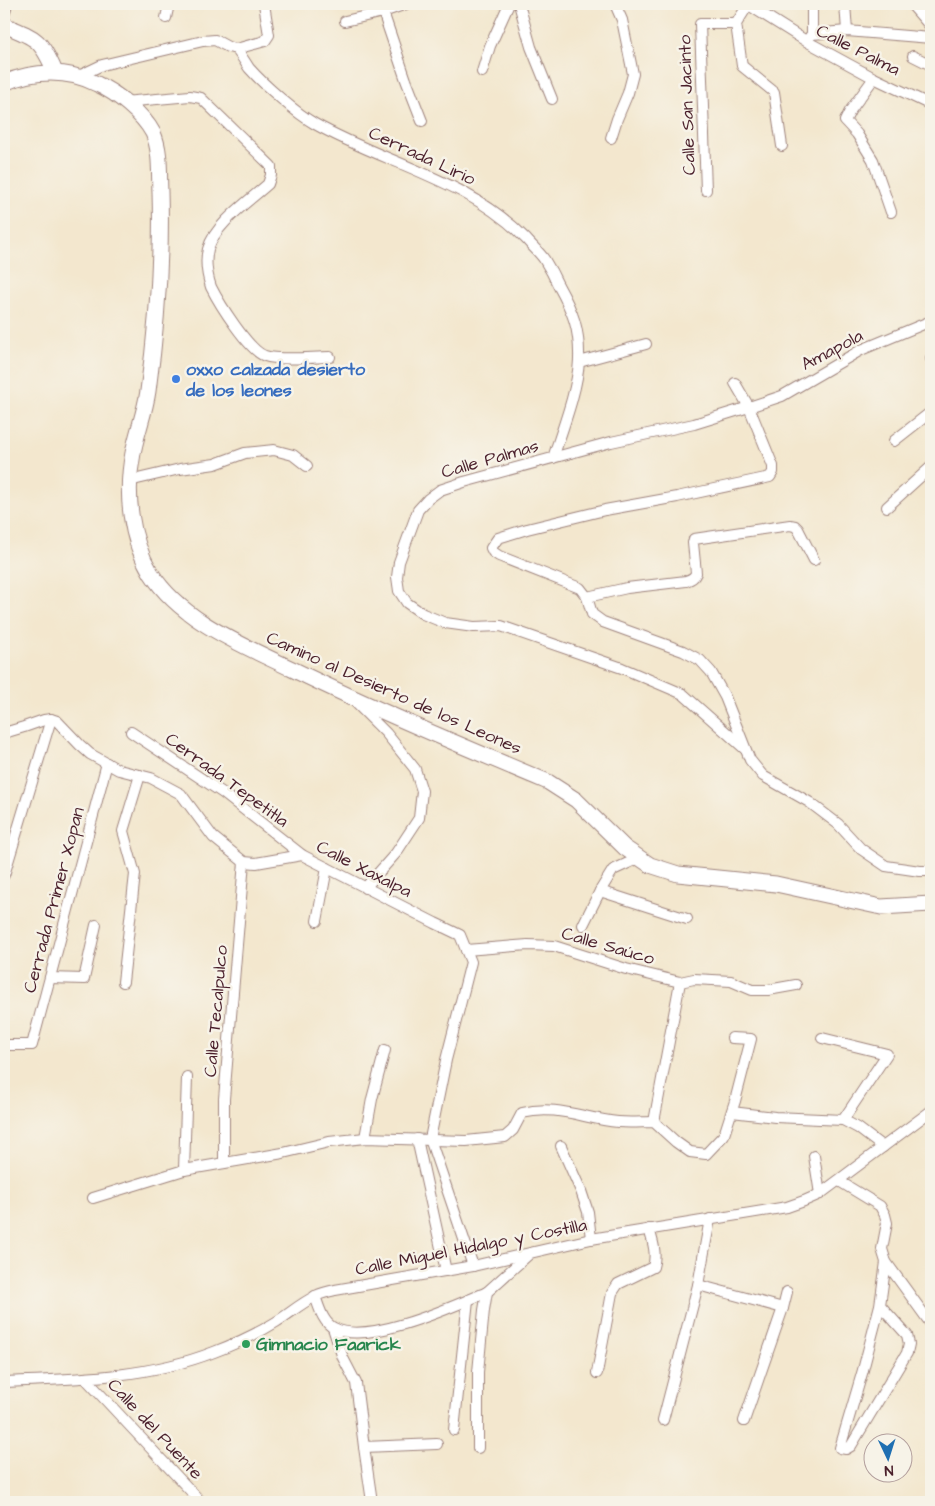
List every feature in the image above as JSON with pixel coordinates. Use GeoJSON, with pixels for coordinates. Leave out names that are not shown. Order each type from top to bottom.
{"type":"FeatureCollection","features":[{"type":"Feature","properties":{"kind":"main road"},"geometry":{"type":"LineString","coordinates":[[4,25],[32,37],[41,45],[48,54],[55,72]]}},
{"type":"Feature","properties":{"kind":"main road","name":"Camino al Desierto de los Leones"},"geometry":{"type":"LineString","coordinates":[[4,83],[17,78],[55,72],[79,76],[106,88],[140,116],[153,134],[158,148],[161,223],[158,306],[148,394],[133,454],[129,481],[133,525],[144,562],[161,587],[176,604],[225,635],[351,698],[548,782],[576,800],[625,848],[650,865],[678,874],[776,884],[881,907],[931,904]]}},
{"type":"Feature","properties":{"kind":"street"},"geometry":{"type":"LineString","coordinates":[[4,15],[8,4]]}},
{"type":"Feature","properties":{"kind":"street"},"geometry":{"type":"LineString","coordinates":[[166,18],[169,4]]}},
{"type":"Feature","properties":{"kind":"street"},"geometry":{"type":"LineString","coordinates":[[79,76],[102,65],[203,41],[214,40],[236,49],[265,41],[269,35],[264,4]]}},
{"type":"Feature","properties":{"kind":"street"},"geometry":{"type":"LineString","coordinates":[[345,21],[383,12],[406,4]]}},
{"type":"Feature","properties":{"kind":"street"},"geometry":{"type":"LineString","coordinates":[[482,72],[490,46],[509,4]]}},
{"type":"Feature","properties":{"kind":"street"},"geometry":{"type":"LineString","coordinates":[[519,4],[531,47],[552,100]]}},
{"type":"Feature","properties":{"kind":"street"},"geometry":{"type":"LineString","coordinates":[[611,138],[633,74],[622,20],[615,4]]}},
{"type":"Feature","properties":{"kind":"street"},"geometry":{"type":"LineString","coordinates":[[747,4],[736,24],[742,66],[774,92],[782,146]]}},
{"type":"Feature","properties":{"kind":"street","name":"Calle Palma"},"geometry":{"type":"LineString","coordinates":[[747,4],[809,37],[874,78],[931,104]]}},
{"type":"Feature","properties":{"kind":"street"},"geometry":{"type":"LineString","coordinates":[[812,4],[809,37],[847,31],[931,38]]}},
{"type":"Feature","properties":{"kind":"street"},"geometry":{"type":"LineString","coordinates":[[845,4],[847,31]]}},
{"type":"Feature","properties":{"kind":"street"},"geometry":{"type":"LineString","coordinates":[[911,4],[931,27]]}},
{"type":"Feature","properties":{"kind":"street"},"geometry":{"type":"LineString","coordinates":[[383,12],[422,121]]}},
{"type":"Feature","properties":{"kind":"street","name":"Calle San Jacinto"},"geometry":{"type":"LineString","coordinates":[[706,190],[700,24],[736,24]]}},
{"type":"Feature","properties":{"kind":"street","name":"Cerrada Lirio"},"geometry":{"type":"LineString","coordinates":[[236,49],[249,68],[272,90],[315,124],[444,182],[474,198],[514,227],[543,258],[572,310],[579,336],[579,362],[573,394],[553,458]]}},
{"type":"Feature","properties":{"kind":"street"},"geometry":{"type":"LineString","coordinates":[[913,56],[931,65]]}},
{"type":"Feature","properties":{"kind":"street"},"geometry":{"type":"LineString","coordinates":[[874,78],[845,121],[857,134],[874,160],[891,212]]}},
{"type":"Feature","properties":{"kind":"street"},"geometry":{"type":"LineString","coordinates":[[124,102],[190,96],[201,98],[271,166],[268,184],[222,225],[209,247],[207,258],[210,287],[246,340],[264,356],[289,358],[330,357]]}},
{"type":"Feature","properties":{"kind":"street","name":"Amapola"},"geometry":{"type":"LineString","coordinates":[[749,407],[782,396],[861,350],[931,321]]}},
{"type":"Feature","properties":{"kind":"street"},"geometry":{"type":"LineString","coordinates":[[579,362],[646,344]]}},
{"type":"Feature","properties":{"kind":"street","name":"Calle Palmas"},"geometry":{"type":"LineString","coordinates":[[735,383],[749,407],[773,466],[773,472],[770,477],[678,497],[605,510],[527,529],[498,538],[490,548],[499,556],[580,588],[587,597],[592,614],[603,622],[683,651],[700,660],[711,672],[725,697],[750,760],[763,776],[809,802],[838,824],[861,849],[886,866],[931,871]]}},
{"type":"Feature","properties":{"kind":"street","name":"Calle Palmas"},"geometry":{"type":"LineString","coordinates":[[745,749],[683,694],[622,668],[501,626],[474,627],[445,623],[423,614],[407,603],[399,591],[397,577],[399,562],[418,510],[440,490],[521,465],[611,442],[694,424],[749,407]]}},
{"type":"Feature","properties":{"kind":"street"},"geometry":{"type":"LineString","coordinates":[[894,441],[931,412]]}},
{"type":"Feature","properties":{"kind":"street"},"geometry":{"type":"LineString","coordinates":[[129,481],[180,469],[215,464],[245,453],[258,451],[274,450],[293,455],[307,466]]}},
{"type":"Feature","properties":{"kind":"street"},"geometry":{"type":"LineString","coordinates":[[887,506],[931,467]]}},
{"type":"Feature","properties":{"kind":"street"},"geometry":{"type":"LineString","coordinates":[[587,597],[627,588],[686,581],[694,577],[696,573],[692,543],[694,539],[790,525],[798,529],[814,560]]}},
{"type":"Feature","properties":{"kind":"street"},"geometry":{"type":"LineString","coordinates":[[351,698],[386,733],[415,769],[422,791],[419,818],[396,853],[365,888]]}},
{"type":"Feature","properties":{"kind":"street"},"geometry":{"type":"LineString","coordinates":[[4,875],[51,719]]}},
{"type":"Feature","properties":{"kind":"street"},"geometry":{"type":"LineString","coordinates":[[4,732],[51,719],[57,721],[90,754],[119,770],[151,778],[182,794],[213,837],[244,862]]}},
{"type":"Feature","properties":{"kind":"street","name":"Cerrada Tepetitla"},"geometry":{"type":"LineString","coordinates":[[131,732],[222,793],[302,855]]}},
{"type":"Feature","properties":{"kind":"street","name":"Cerrada Primer Xopan"},"geometry":{"type":"LineString","coordinates":[[4,1045],[32,1045],[107,763]]}},
{"type":"Feature","properties":{"kind":"street"},"geometry":{"type":"LineString","coordinates":[[124,982],[135,874],[123,831],[140,775]]}},
{"type":"Feature","properties":{"kind":"street","name":"Calle Xaxalpa"},"geometry":{"type":"LineString","coordinates":[[244,862],[256,864],[302,855],[460,934],[471,962],[446,1060],[430,1139]]}},
{"type":"Feature","properties":{"kind":"street"},"geometry":{"type":"LineString","coordinates":[[583,925],[613,870],[639,858]]}},
{"type":"Feature","properties":{"kind":"street","name":"Calle Tecalpulco"},"geometry":{"type":"LineString","coordinates":[[224,1163],[224,1099],[244,862]]}},
{"type":"Feature","properties":{"kind":"street"},"geometry":{"type":"LineString","coordinates":[[317,922],[327,868]]}},
{"type":"Feature","properties":{"kind":"street"},"geometry":{"type":"LineString","coordinates":[[600,891],[688,919]]}},
{"type":"Feature","properties":{"kind":"street"},"geometry":{"type":"LineString","coordinates":[[50,978],[84,980],[96,925]]}},
{"type":"Feature","properties":{"kind":"street","name":"Calle Saúco"},"geometry":{"type":"LineString","coordinates":[[466,950],[554,946],[626,969],[680,982],[694,979],[731,981],[752,990],[768,990],[796,985]]}},
{"type":"Feature","properties":{"kind":"street"},"geometry":{"type":"LineString","coordinates":[[654,1122],[680,982]]}},
{"type":"Feature","properties":{"kind":"street"},"geometry":{"type":"LineString","coordinates":[[93,1198],[184,1170],[283,1154],[329,1142],[366,1138],[466,1141],[505,1137],[513,1130],[522,1113],[532,1110],[564,1111],[618,1122],[654,1122],[690,1152],[706,1154],[724,1135],[751,1039],[732,1038]]}},
{"type":"Feature","properties":{"kind":"street"},"geometry":{"type":"LineString","coordinates":[[822,1038],[887,1054],[843,1120]]}},
{"type":"Feature","properties":{"kind":"street"},"geometry":{"type":"LineString","coordinates":[[366,1138],[372,1099],[385,1050]]}},
{"type":"Feature","properties":{"kind":"street"},"geometry":{"type":"LineString","coordinates":[[184,1170],[187,1077]]}},
{"type":"Feature","properties":{"kind":"street","name":"Calle Miguel Hidalgo y Costilla"},"geometry":{"type":"LineString","coordinates":[[4,1382],[127,1374],[178,1363],[214,1353],[247,1338],[315,1296],[336,1290],[474,1266],[591,1239],[787,1207],[804,1202],[820,1194],[931,1111]]}},
{"type":"Feature","properties":{"kind":"street"},"geometry":{"type":"LineString","coordinates":[[732,1112],[843,1120],[858,1128],[883,1147]]}},
{"type":"Feature","properties":{"kind":"street"},"geometry":{"type":"LineString","coordinates":[[417,1139],[446,1271]]}},
{"type":"Feature","properties":{"kind":"street"},"geometry":{"type":"LineString","coordinates":[[430,1139],[474,1266]]}},
{"type":"Feature","properties":{"kind":"street"},"geometry":{"type":"LineString","coordinates":[[561,1146],[588,1212],[591,1239]]}},
{"type":"Feature","properties":{"kind":"street"},"geometry":{"type":"LineString","coordinates":[[814,1156],[820,1194]]}},
{"type":"Feature","properties":{"kind":"street"},"geometry":{"type":"LineString","coordinates":[[839,1181],[880,1206],[887,1223],[882,1249],[886,1262],[931,1324]]}},
{"type":"Feature","properties":{"kind":"street"},"geometry":{"type":"LineString","coordinates":[[664,1420],[698,1285],[710,1219]]}},
{"type":"Feature","properties":{"kind":"street"},"geometry":{"type":"LineString","coordinates":[[597,1373],[612,1293],[618,1284],[653,1267],[655,1249],[649,1229]]}},
{"type":"Feature","properties":{"kind":"street"},"geometry":{"type":"LineString","coordinates":[[333,1328],[350,1333],[371,1332],[421,1318],[488,1292],[530,1254]]}},
{"type":"Feature","properties":{"kind":"street"},"geometry":{"type":"LineString","coordinates":[[880,1305],[907,1335],[909,1344],[907,1353],[850,1446],[840,1448],[880,1305],[886,1262]]}},
{"type":"Feature","properties":{"kind":"street"},"geometry":{"type":"LineString","coordinates":[[698,1285],[783,1308]]}},
{"type":"Feature","properties":{"kind":"street"},"geometry":{"type":"LineString","coordinates":[[478,1448],[478,1372],[484,1310],[488,1292]]}},
{"type":"Feature","properties":{"kind":"street"},"geometry":{"type":"LineString","coordinates":[[744,1421],[787,1292]]}},
{"type":"Feature","properties":{"kind":"street"},"geometry":{"type":"LineString","coordinates":[[315,1296],[322,1316],[333,1328],[343,1358],[356,1383],[372,1502]]}},
{"type":"Feature","properties":{"kind":"street"},"geometry":{"type":"LineString","coordinates":[[454,1430],[468,1300]]}},
{"type":"Feature","properties":{"kind":"street","name":"Calle del Puente"},"geometry":{"type":"LineString","coordinates":[[85,1378],[201,1502]]}},
{"type":"Feature","properties":{"kind":"street"},"geometry":{"type":"LineString","coordinates":[[364,1447],[437,1444]]}},
{"type":"Feature","properties":{"kind":"place","name":"oxxo calzada desierto de los leones"},"geometry":{"type":"Point","coordinates":[176,379]}},
{"type":"Feature","properties":{"kind":"place","name":"Gimnacio Faarick"},"geometry":{"type":"Point","coordinates":[246,1344]}}]}
